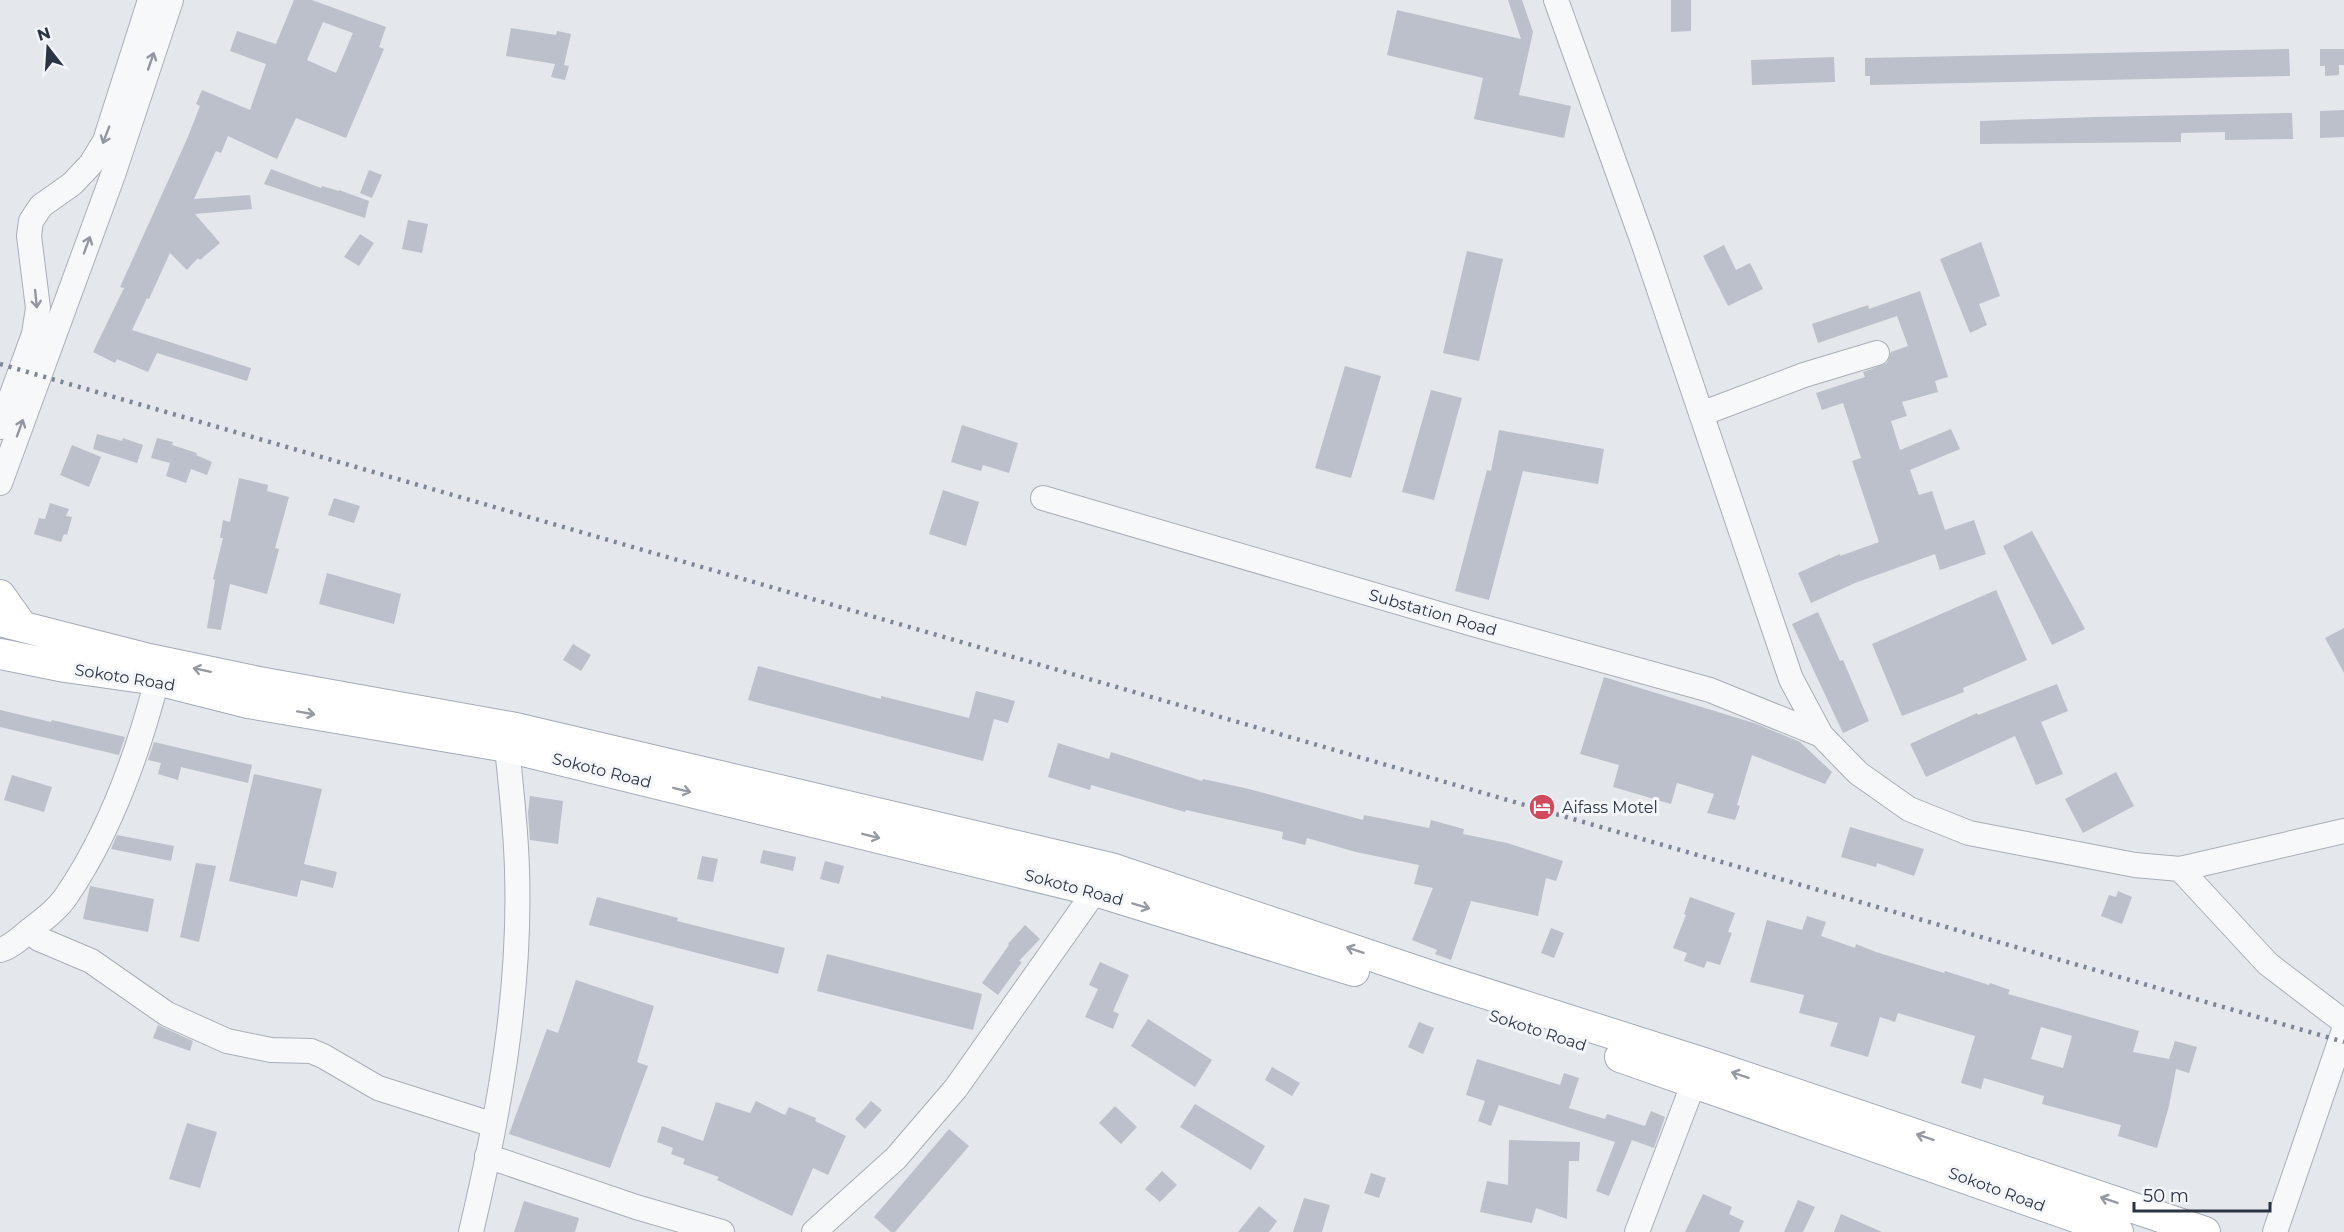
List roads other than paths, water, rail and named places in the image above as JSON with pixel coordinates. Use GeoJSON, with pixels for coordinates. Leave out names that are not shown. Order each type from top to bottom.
{"type":"FeatureCollection","features":[{"type":"Feature","properties":{"kind":"main road"},"geometry":{"type":"LineString","coordinates":[[0,595],[11,624]]}},
{"type":"Feature","properties":{"kind":"main road","name":"Sokoto Road"},"geometry":{"type":"LineString","coordinates":[[11,624],[149,659],[259,682],[516,728],[1111,868],[1440,979],[1707,1064],[1983,1170],[2118,1232]]}},
{"type":"Feature","properties":{"kind":"main road","name":"Sokoto Road"},"geometry":{"type":"LineString","coordinates":[[0,654],[65,667],[158,680],[248,703],[507,747],[1095,891],[1429,994],[1694,1082],[1983,1170],[2205,1232]]}},
{"type":"Feature","properties":{"kind":"street"},"geometry":{"type":"LineString","coordinates":[[0,427],[34,334],[38,308],[29,236],[31,221],[41,207],[72,184],[92,164],[105,141],[150,0]]}},
{"type":"Feature","properties":{"kind":"street"},"geometry":{"type":"LineString","coordinates":[[0,483],[114,172],[171,0]]}},
{"type":"Feature","properties":{"kind":"street"},"geometry":{"type":"LineString","coordinates":[[1556,0],[1644,245],[1791,679],[1821,735],[1858,773],[1909,809],[1969,833],[2135,865],[2180,868],[2344,831]]}},
{"type":"Feature","properties":{"kind":"street"},"geometry":{"type":"LineString","coordinates":[[1701,414],[1804,375],[1877,353]]}},
{"type":"Feature","properties":{"kind":"street","name":"Substation Road"},"geometry":{"type":"LineString","coordinates":[[1043,498],[1710,690],[1821,735]]}},
{"type":"Feature","properties":{"kind":"street"},"geometry":{"type":"LineString","coordinates":[[0,950],[11,945],[29,931],[66,897],[124,784],[144,732],[158,680]]}},
{"type":"Feature","properties":{"kind":"street"},"geometry":{"type":"LineString","coordinates":[[471,1232],[500,1096],[514,974],[518,871],[507,747]]}},
{"type":"Feature","properties":{"kind":"street"},"geometry":{"type":"LineString","coordinates":[[2180,868],[2268,964],[2344,1022]]}},
{"type":"Feature","properties":{"kind":"street"},"geometry":{"type":"LineString","coordinates":[[814,1232],[896,1158],[956,1088],[1095,891]]}},
{"type":"Feature","properties":{"kind":"street"},"geometry":{"type":"LineString","coordinates":[[29,931],[39,939],[91,962],[167,1014],[227,1041],[271,1050],[311,1051],[378,1088],[494,1125]]}},
{"type":"Feature","properties":{"kind":"street"},"geometry":{"type":"LineString","coordinates":[[2275,1232],[2344,1030]]}},
{"type":"Feature","properties":{"kind":"street"},"geometry":{"type":"LineString","coordinates":[[1637,1232],[1694,1082]]}},
{"type":"Feature","properties":{"kind":"street"},"geometry":{"type":"LineString","coordinates":[[487,1156],[636,1207],[722,1232]]}},
{"type":"Feature","properties":{"kind":"railway"},"geometry":{"type":"LineString","coordinates":[[0,364],[2344,1042]]}},
{"type":"Feature","properties":{"kind":"place","name":"Aifass Motel"},"geometry":{"type":"Point","coordinates":[1542,807]}}]}
